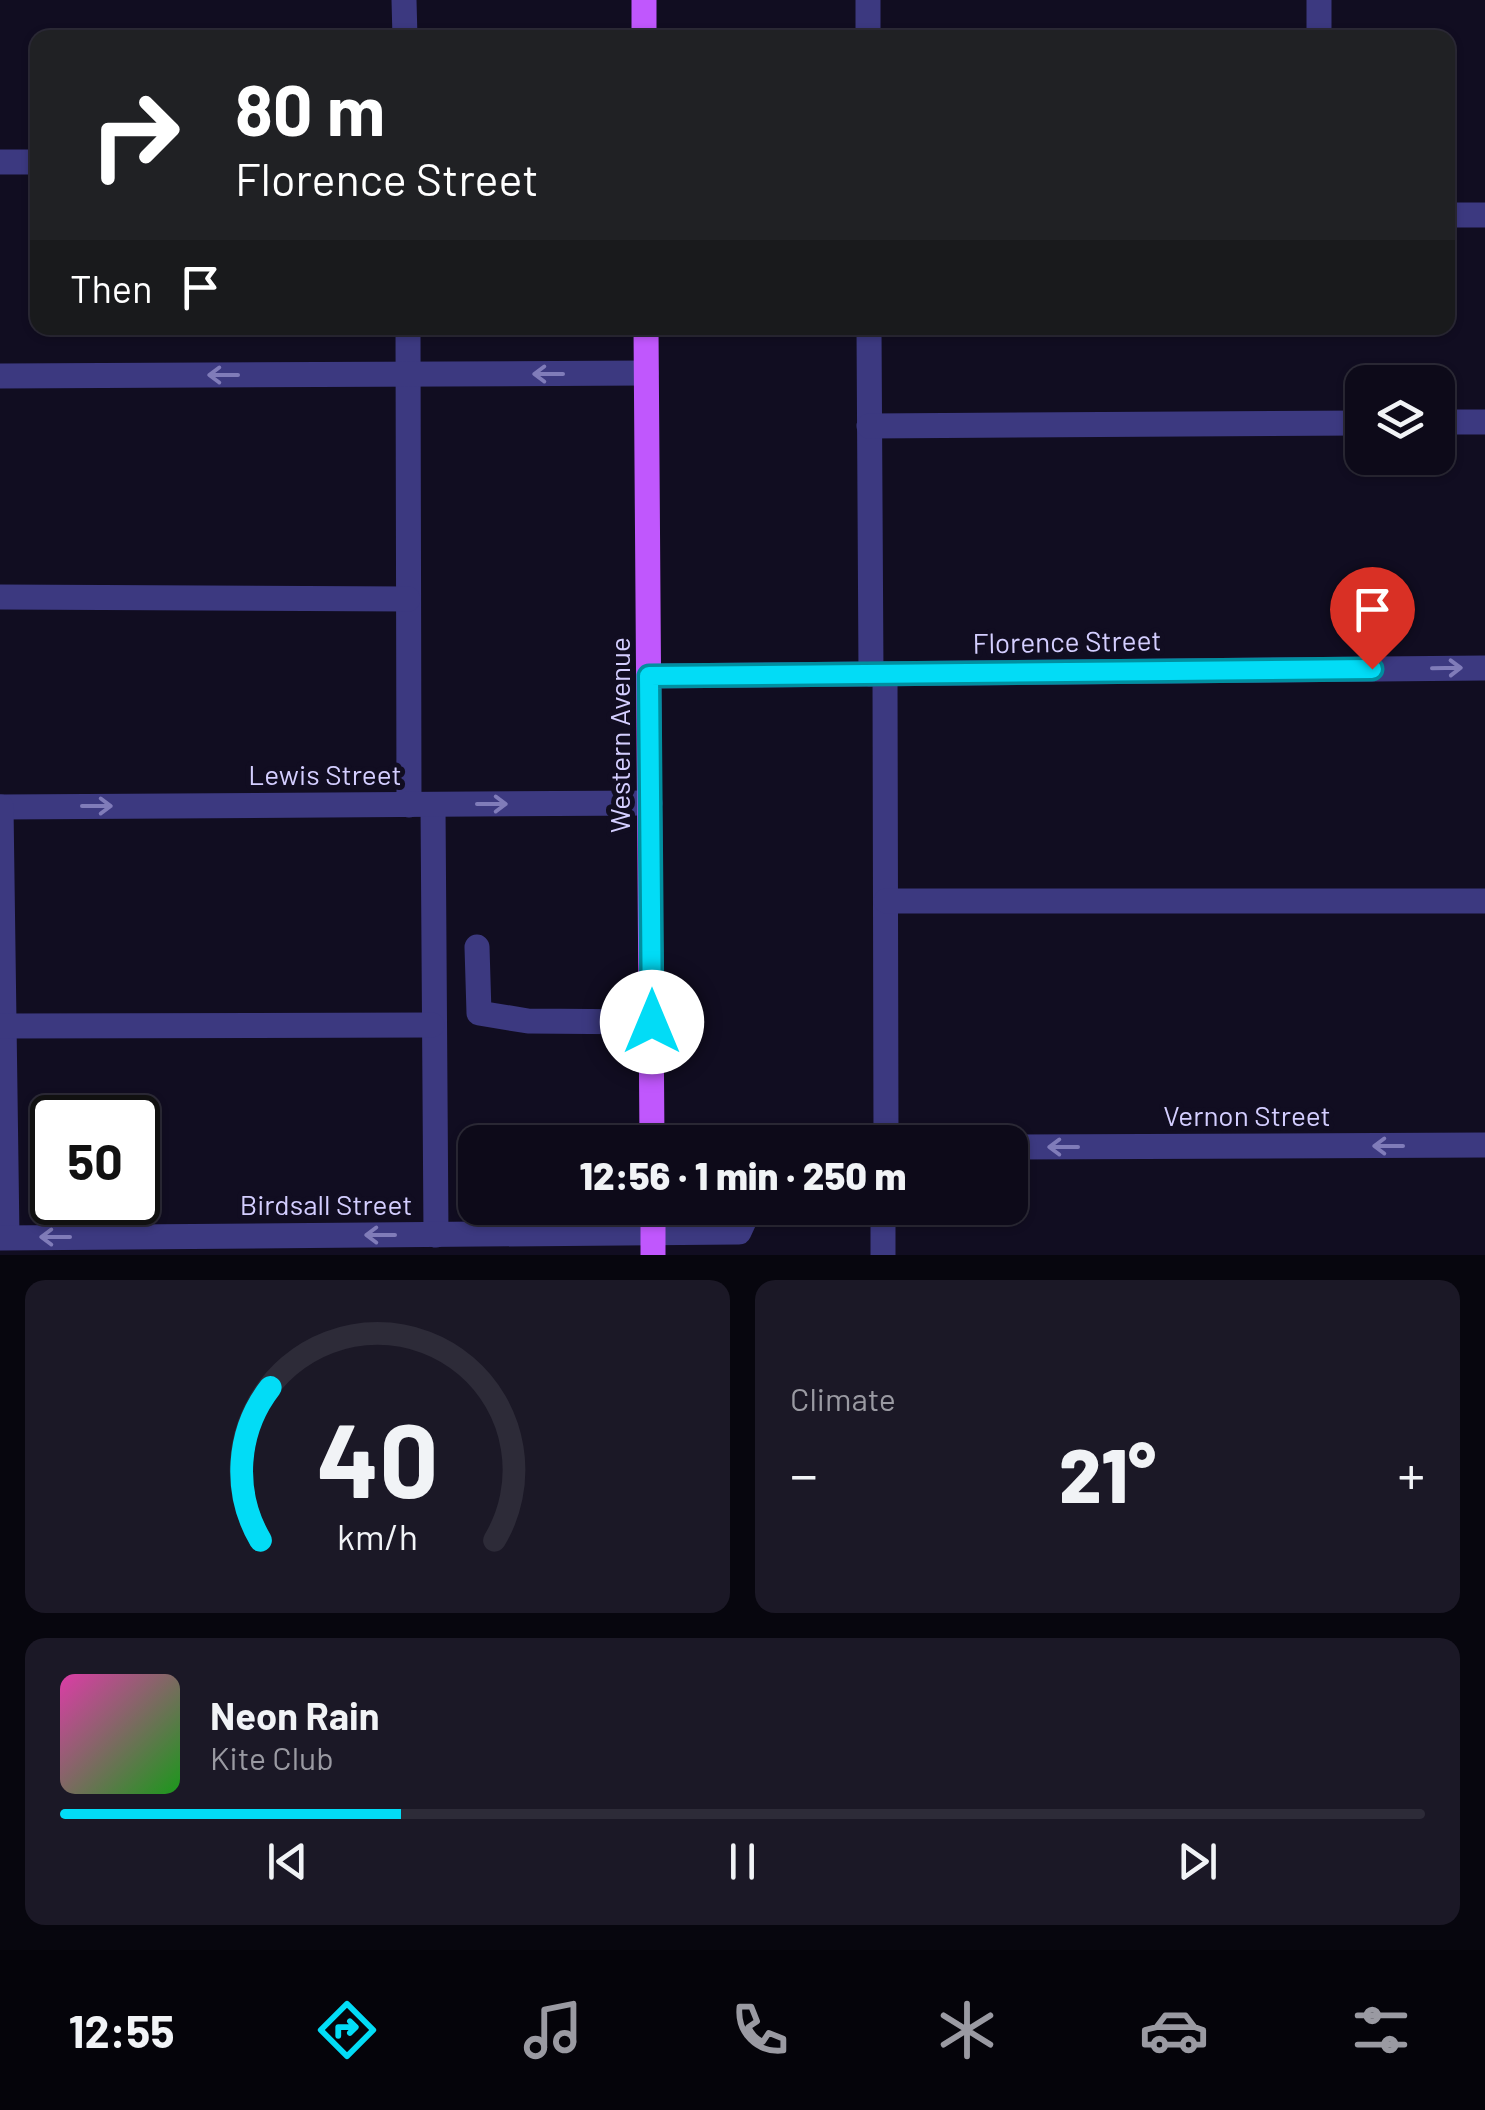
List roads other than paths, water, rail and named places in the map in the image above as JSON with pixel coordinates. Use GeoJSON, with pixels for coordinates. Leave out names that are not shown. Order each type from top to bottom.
{"type":"FeatureCollection","features":[{"type":"Feature","properties":{"kind":"main road"},"geometry":{"type":"LineString","coordinates":[[644,0],[644,30]]}},
{"type":"Feature","properties":{"kind":"main road","name":"Western Avenue"},"geometry":{"type":"LineString","coordinates":[[646,335],[652,1125]]}},
{"type":"Feature","properties":{"kind":"street"},"geometry":{"type":"LineString","coordinates":[[404,0],[404,30]]}},
{"type":"Feature","properties":{"kind":"street"},"geometry":{"type":"LineString","coordinates":[[868,0],[868,30]]}},
{"type":"Feature","properties":{"kind":"street"},"geometry":{"type":"LineString","coordinates":[[1319,0],[1319,30]]}},
{"type":"Feature","properties":{"kind":"street"},"geometry":{"type":"LineString","coordinates":[[0,162],[30,162]]}},
{"type":"Feature","properties":{"kind":"street"},"geometry":{"type":"LineString","coordinates":[[1455,215],[1485,215]]}},
{"type":"Feature","properties":{"kind":"street"},"geometry":{"type":"LineString","coordinates":[[408,335],[408,599],[432,1025],[430,1241]]}},
{"type":"Feature","properties":{"kind":"street"},"geometry":{"type":"LineString","coordinates":[[869,335],[886,902],[886,1125]]}},
{"type":"Feature","properties":{"kind":"street"},"geometry":{"type":"LineString","coordinates":[[0,376],[646,373]]}},
{"type":"Feature","properties":{"kind":"street"},"geometry":{"type":"LineString","coordinates":[[1455,422],[1485,422]]}},
{"type":"Feature","properties":{"kind":"street"},"geometry":{"type":"LineString","coordinates":[[870,426],[1345,423]]}},
{"type":"Feature","properties":{"kind":"street"},"geometry":{"type":"LineString","coordinates":[[0,597],[408,599]]}},
{"type":"Feature","properties":{"kind":"street","name":"Florence Street"},"geometry":{"type":"LineString","coordinates":[[649,676],[1485,668]]}},
{"type":"Feature","properties":{"kind":"street","name":"Lewis Street"},"geometry":{"type":"LineString","coordinates":[[0,807],[650,803]]}},
{"type":"Feature","properties":{"kind":"street"},"geometry":{"type":"LineString","coordinates":[[0,807],[4,1238]]}},
{"type":"Feature","properties":{"kind":"street"},"geometry":{"type":"LineString","coordinates":[[886,902],[1485,900]]}},
{"type":"Feature","properties":{"kind":"street"},"geometry":{"type":"LineString","coordinates":[[477,947],[480,1013],[528,1021],[652,1022]]}},
{"type":"Feature","properties":{"kind":"street"},"geometry":{"type":"LineString","coordinates":[[4,1026],[432,1025]]}},
{"type":"Feature","properties":{"kind":"street","name":"Vernon Street"},"geometry":{"type":"LineString","coordinates":[[1028,1148],[1485,1145]]}},
{"type":"Feature","properties":{"kind":"street"},"geometry":{"type":"LineString","coordinates":[[883,1225],[884,1255]]}},
{"type":"Feature","properties":{"kind":"street","name":"Birdsall Street"},"geometry":{"type":"LineString","coordinates":[[4,1238],[206,1246],[653,1232],[740,1243]]}}]}
